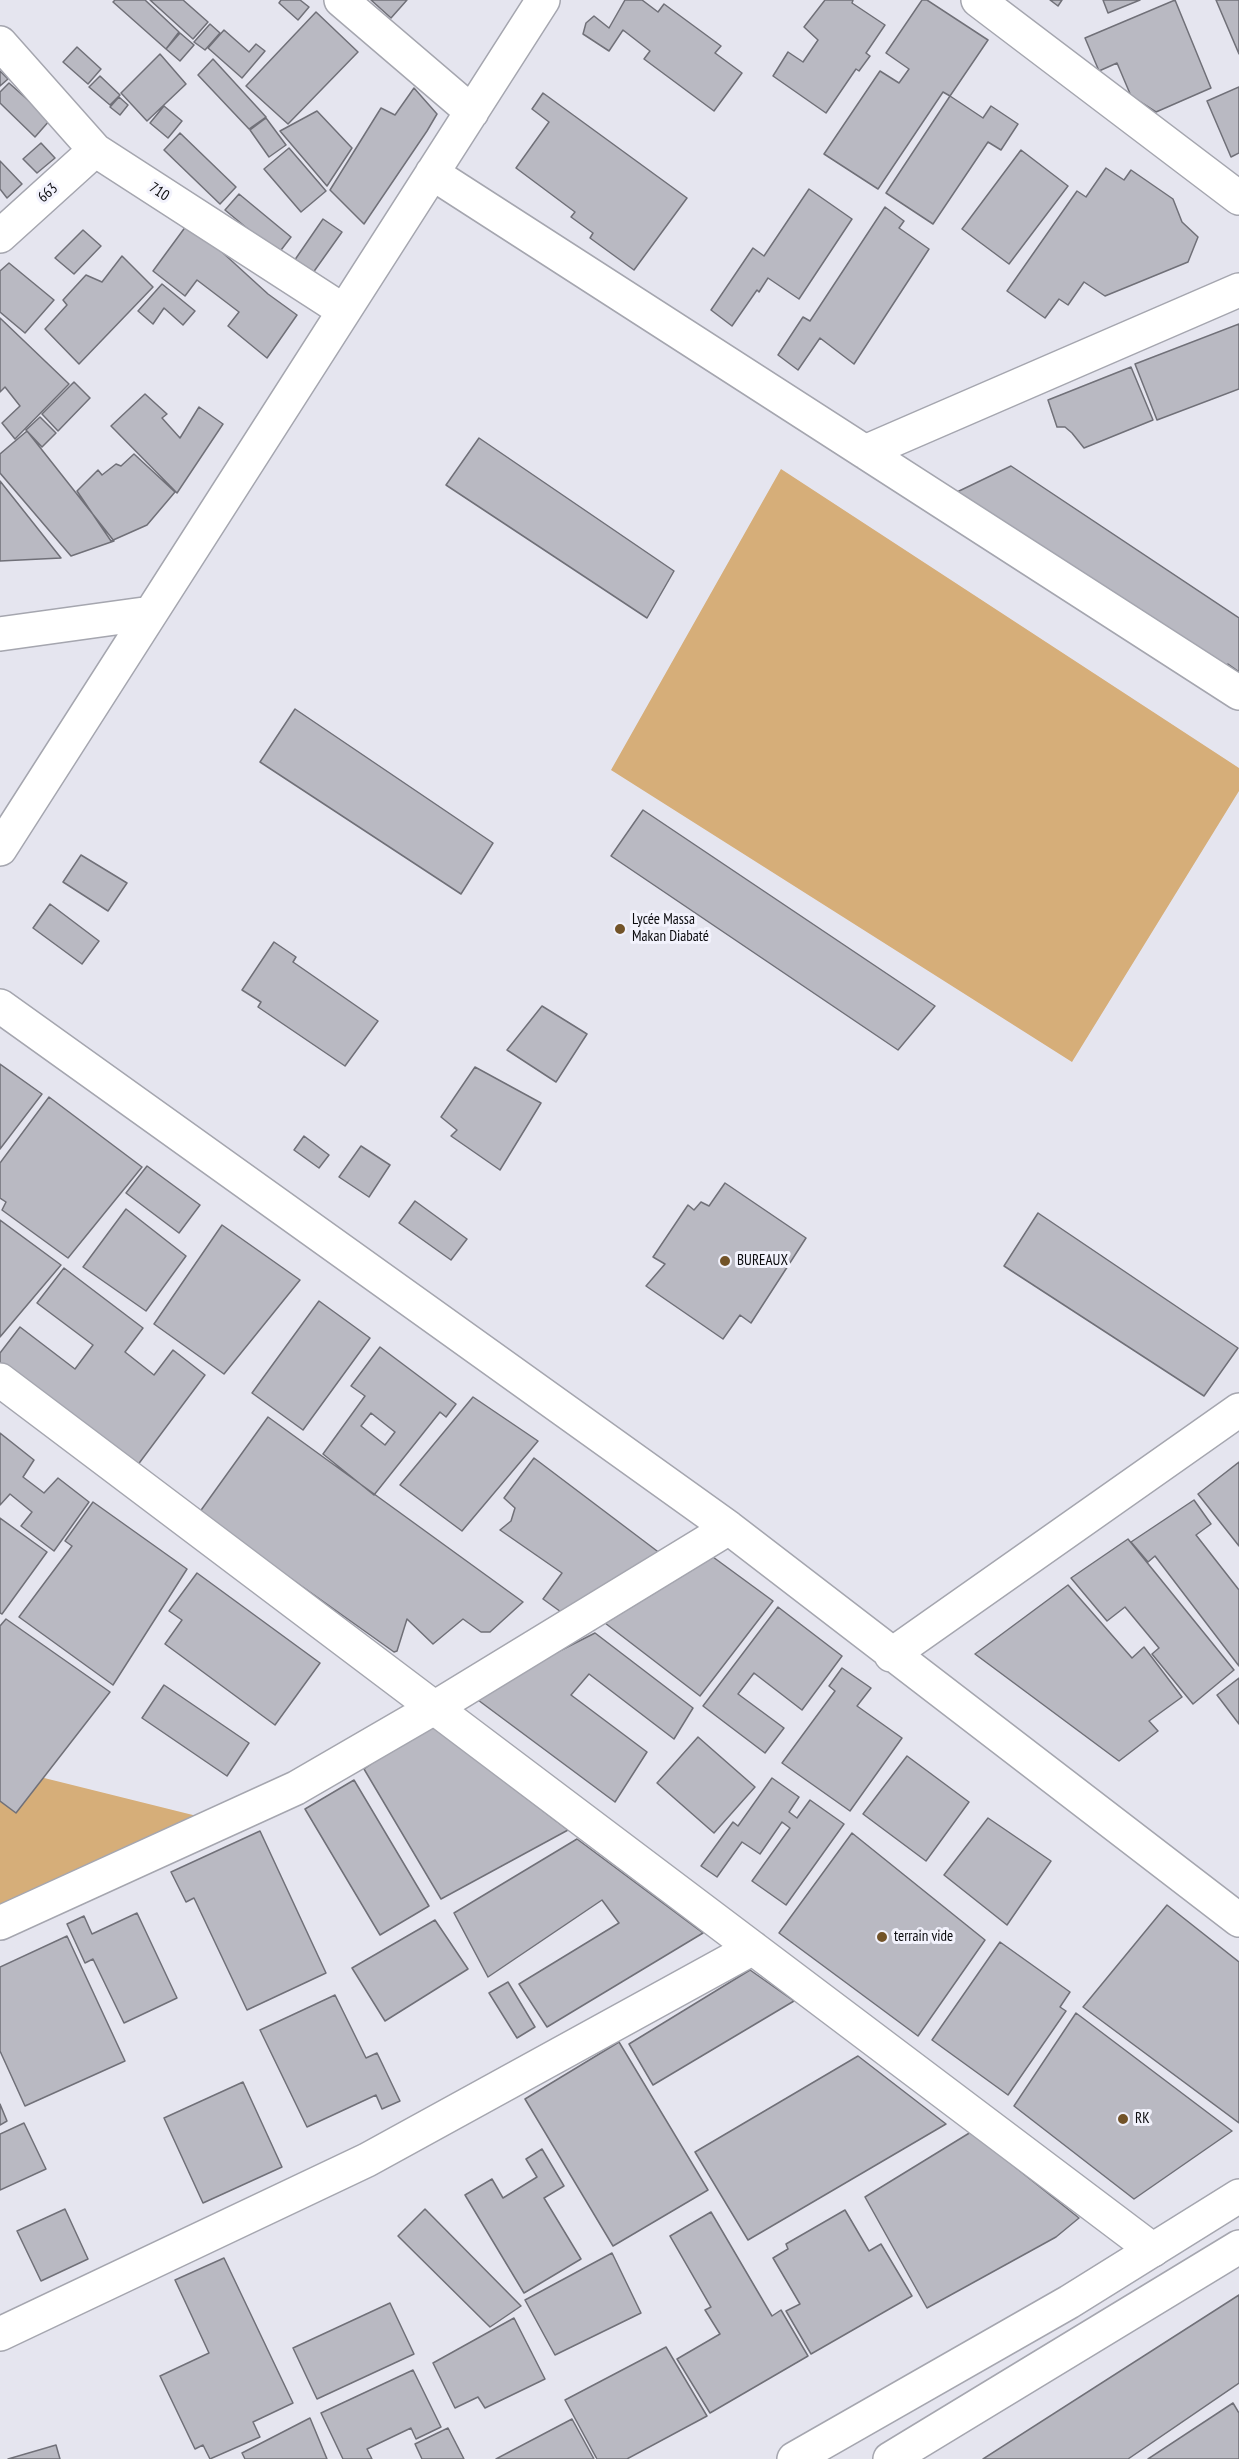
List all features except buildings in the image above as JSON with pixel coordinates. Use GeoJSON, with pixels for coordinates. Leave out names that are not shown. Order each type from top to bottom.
{"type":"FeatureCollection","features":[{"type":"Feature","properties":{"kind":"street"},"geometry":{"type":"LineString","coordinates":[[341,0],[472,112]]}},
{"type":"Feature","properties":{"kind":"street"},"geometry":{"type":"LineString","coordinates":[[0,849],[543,0]]}},
{"type":"Feature","properties":{"kind":"street"},"geometry":{"type":"LineString","coordinates":[[978,0],[1239,198]]}},
{"type":"Feature","properties":{"kind":"street","name":"710"},"geometry":{"type":"LineString","coordinates":[[0,43],[95,150],[344,311]]}},
{"type":"Feature","properties":{"kind":"street","name":"663"},"geometry":{"type":"LineString","coordinates":[[0,236],[95,150]]}},
{"type":"Feature","properties":{"kind":"street"},"geometry":{"type":"LineString","coordinates":[[432,173],[1239,693]]}},
{"type":"Feature","properties":{"kind":"street"},"geometry":{"type":"LineString","coordinates":[[865,452],[1239,290]]}},
{"type":"Feature","properties":{"kind":"street"},"geometry":{"type":"LineString","coordinates":[[0,634],[151,613]]}},
{"type":"Feature","properties":{"kind":"street"},"geometry":{"type":"LineString","coordinates":[[0,1006],[729,1528],[891,1655],[1234,1909]]}},
{"type":"Feature","properties":{"kind":"street"},"geometry":{"type":"LineString","coordinates":[[0,1380],[1153,2250]]}},
{"type":"Feature","properties":{"kind":"street"},"geometry":{"type":"LineString","coordinates":[[891,1655],[1239,1410]]}},
{"type":"Feature","properties":{"kind":"street"},"geometry":{"type":"LineString","coordinates":[[0,1923],[297,1788],[434,1708],[729,1528]]}},
{"type":"Feature","properties":{"kind":"street"},"geometry":{"type":"LineString","coordinates":[[0,2334],[367,2160],[753,1948]]}},
{"type":"Feature","properties":{"kind":"street"},"geometry":{"type":"LineString","coordinates":[[794,2459],[1069,2302],[1239,2196]]}},
{"type":"Feature","properties":{"kind":"street"},"geometry":{"type":"LineString","coordinates":[[890,2459],[1239,2247]]}},
{"type":"Feature","properties":{"kind":"shaded area"},"geometry":{"type":"Polygon","coordinates":[[[781,469],[1239,768],[1239,791],[1072,1062],[611,770],[781,469]]]}},
{"type":"Feature","properties":{"kind":"shaded area"},"geometry":{"type":"Polygon","coordinates":[[[0,1767],[221,1822],[0,1922],[0,1767]]]}},
{"type":"Feature","properties":{"kind":"place","name":"Lycée Massa Makan Diabaté"},"geometry":{"type":"Point","coordinates":[620,929]}},
{"type":"Feature","properties":{"kind":"place","name":"BUREAUX"},"geometry":{"type":"Point","coordinates":[725,1261]}},
{"type":"Feature","properties":{"kind":"place","name":"terrain vide"},"geometry":{"type":"Point","coordinates":[882,1937]}},
{"type":"Feature","properties":{"kind":"place","name":"RK"},"geometry":{"type":"Point","coordinates":[1123,2119]}}]}
